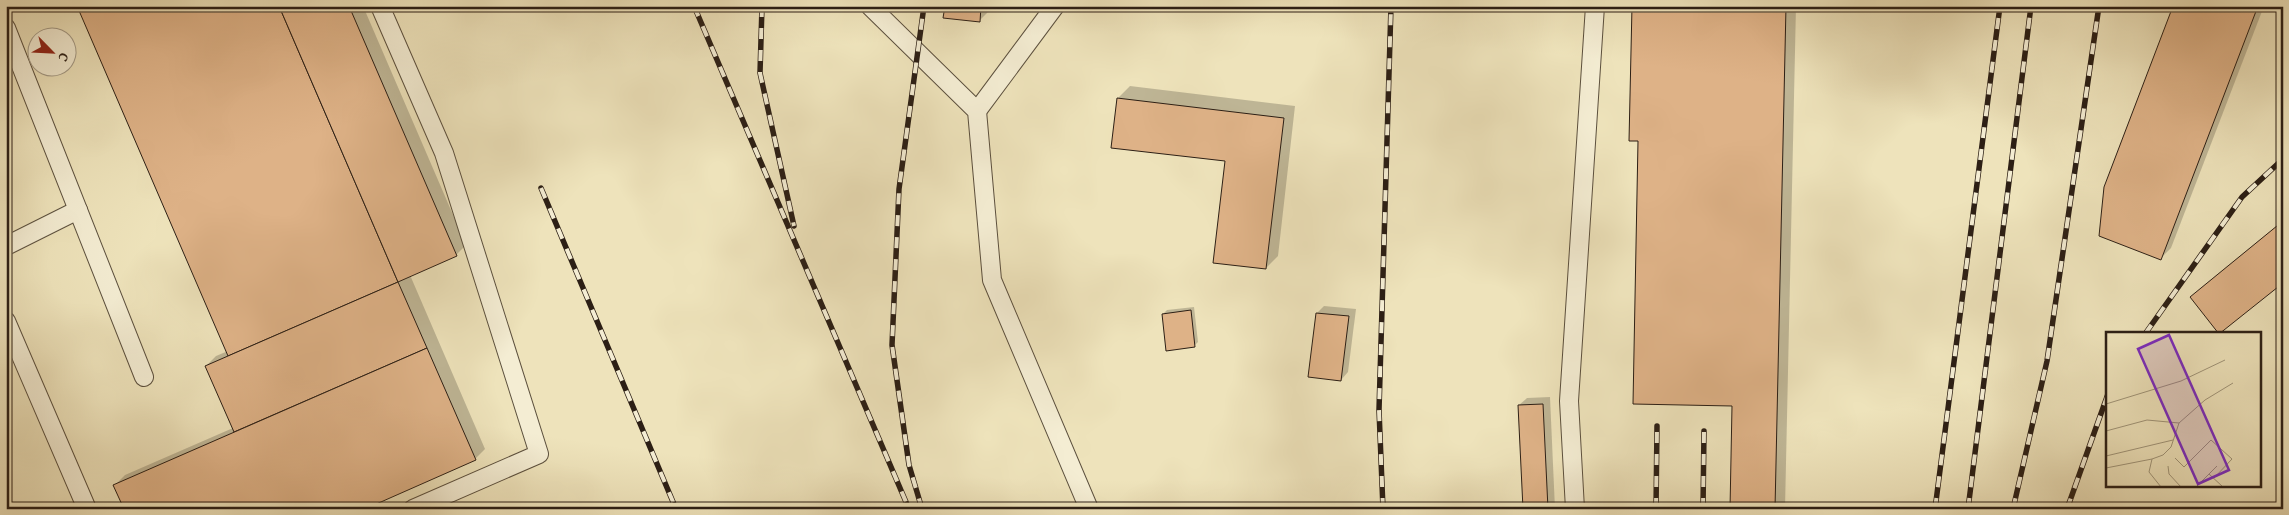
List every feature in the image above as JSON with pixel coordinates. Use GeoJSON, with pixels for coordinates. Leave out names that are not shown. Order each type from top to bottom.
{"type":"FeatureCollection","features":[{"type":"Feature","properties":{"kind":"lane"},"geometry":{"type":"LineString","coordinates":[[380,6],[444,153],[539,454],[413,509]]}},
{"type":"Feature","properties":{"kind":"lane"},"geometry":{"type":"LineString","coordinates":[[870,6],[977,111],[992,280],[1089,509]]}},
{"type":"Feature","properties":{"kind":"lane"},"geometry":{"type":"LineString","coordinates":[[977,111],[1055,6]]}},
{"type":"Feature","properties":{"kind":"lane"},"geometry":{"type":"LineString","coordinates":[[1575,509],[1569,400],[1595,6]]}},
{"type":"Feature","properties":{"kind":"lane"},"geometry":{"type":"LineString","coordinates":[[6,28],[144,377]]}},
{"type":"Feature","properties":{"kind":"lane"},"geometry":{"type":"LineString","coordinates":[[6,246],[78,210]]}},
{"type":"Feature","properties":{"kind":"lane"},"geometry":{"type":"LineString","coordinates":[[6,321],[87,509]]}},
{"type":"Feature","properties":{"kind":"building"},"geometry":{"type":"Polygon","coordinates":[[[77,6],[279,6],[398,282],[228,356],[77,6]]]}},
{"type":"Feature","properties":{"kind":"building"},"geometry":{"type":"Polygon","coordinates":[[[279,6],[349,6],[457,256],[398,282],[279,6]]]}},
{"type":"Feature","properties":{"kind":"building"},"geometry":{"type":"Polygon","coordinates":[[[945,6],[981,6],[980,22],[943,18],[945,6]]]}},
{"type":"Feature","properties":{"kind":"building"},"geometry":{"type":"Polygon","coordinates":[[[1632,6],[1786,6],[1775,509],[1730,509],[1732,406],[1633,404],[1638,141],[1629,141],[1632,6]]]}},
{"type":"Feature","properties":{"kind":"building"},"geometry":{"type":"Polygon","coordinates":[[[2173,6],[2258,6],[2161,260],[2099,236],[2104,187],[2173,6]]]}},
{"type":"Feature","properties":{"kind":"building"},"geometry":{"type":"Polygon","coordinates":[[[1117,98],[1284,118],[1266,269],[1213,263],[1225,161],[1111,148],[1117,98]]]}},
{"type":"Feature","properties":{"kind":"building"},"geometry":{"type":"Polygon","coordinates":[[[2283,221],[2283,283],[2222,332],[2217,332],[2190,297],[2283,221]]]}},
{"type":"Feature","properties":{"kind":"building"},"geometry":{"type":"Polygon","coordinates":[[[398,282],[427,348],[234,432],[205,366],[398,282]]]}},
{"type":"Feature","properties":{"kind":"building"},"geometry":{"type":"Polygon","coordinates":[[[1191,310],[1195,347],[1166,351],[1162,314],[1191,310]]]}},
{"type":"Feature","properties":{"kind":"building"},"geometry":{"type":"Polygon","coordinates":[[[1316,313],[1349,316],[1341,381],[1308,377],[1316,313]]]}},
{"type":"Feature","properties":{"kind":"building"},"geometry":{"type":"Polygon","coordinates":[[[427,348],[476,460],[365,509],[124,509],[113,485],[427,348]]]}},
{"type":"Feature","properties":{"kind":"building"},"geometry":{"type":"Polygon","coordinates":[[[1543,404],[1548,509],[1523,509],[1518,405],[1543,404]]]}},
{"type":"Feature","properties":{"kind":"railway"},"geometry":{"type":"LineString","coordinates":[[694,6],[909,509]]}},
{"type":"Feature","properties":{"kind":"railway"},"geometry":{"type":"LineString","coordinates":[[762,6],[760,73],[794,226]]}},
{"type":"Feature","properties":{"kind":"railway"},"geometry":{"type":"LineString","coordinates":[[922,509],[909,465],[892,345],[899,189],[924,6]]}},
{"type":"Feature","properties":{"kind":"railway"},"geometry":{"type":"LineString","coordinates":[[1383,509],[1379,410],[1391,6]]}},
{"type":"Feature","properties":{"kind":"railway"},"geometry":{"type":"LineString","coordinates":[[1935,509],[2000,6]]}},
{"type":"Feature","properties":{"kind":"railway"},"geometry":{"type":"LineString","coordinates":[[1968,509],[2031,6]]}},
{"type":"Feature","properties":{"kind":"railway"},"geometry":{"type":"LineString","coordinates":[[2013,509],[2047,361],[2099,6]]}},
{"type":"Feature","properties":{"kind":"railway"},"geometry":{"type":"LineString","coordinates":[[2146,332],[2242,197],[2283,159]]}},
{"type":"Feature","properties":{"kind":"railway"},"geometry":{"type":"LineString","coordinates":[[541,188],[676,509]]}},
{"type":"Feature","properties":{"kind":"railway"},"geometry":{"type":"LineString","coordinates":[[2067,509],[2106,400]]}},
{"type":"Feature","properties":{"kind":"railway"},"geometry":{"type":"LineString","coordinates":[[1656,509],[1657,426]]}},
{"type":"Feature","properties":{"kind":"railway"},"geometry":{"type":"LineString","coordinates":[[1703,509],[1704,431]]}}]}
